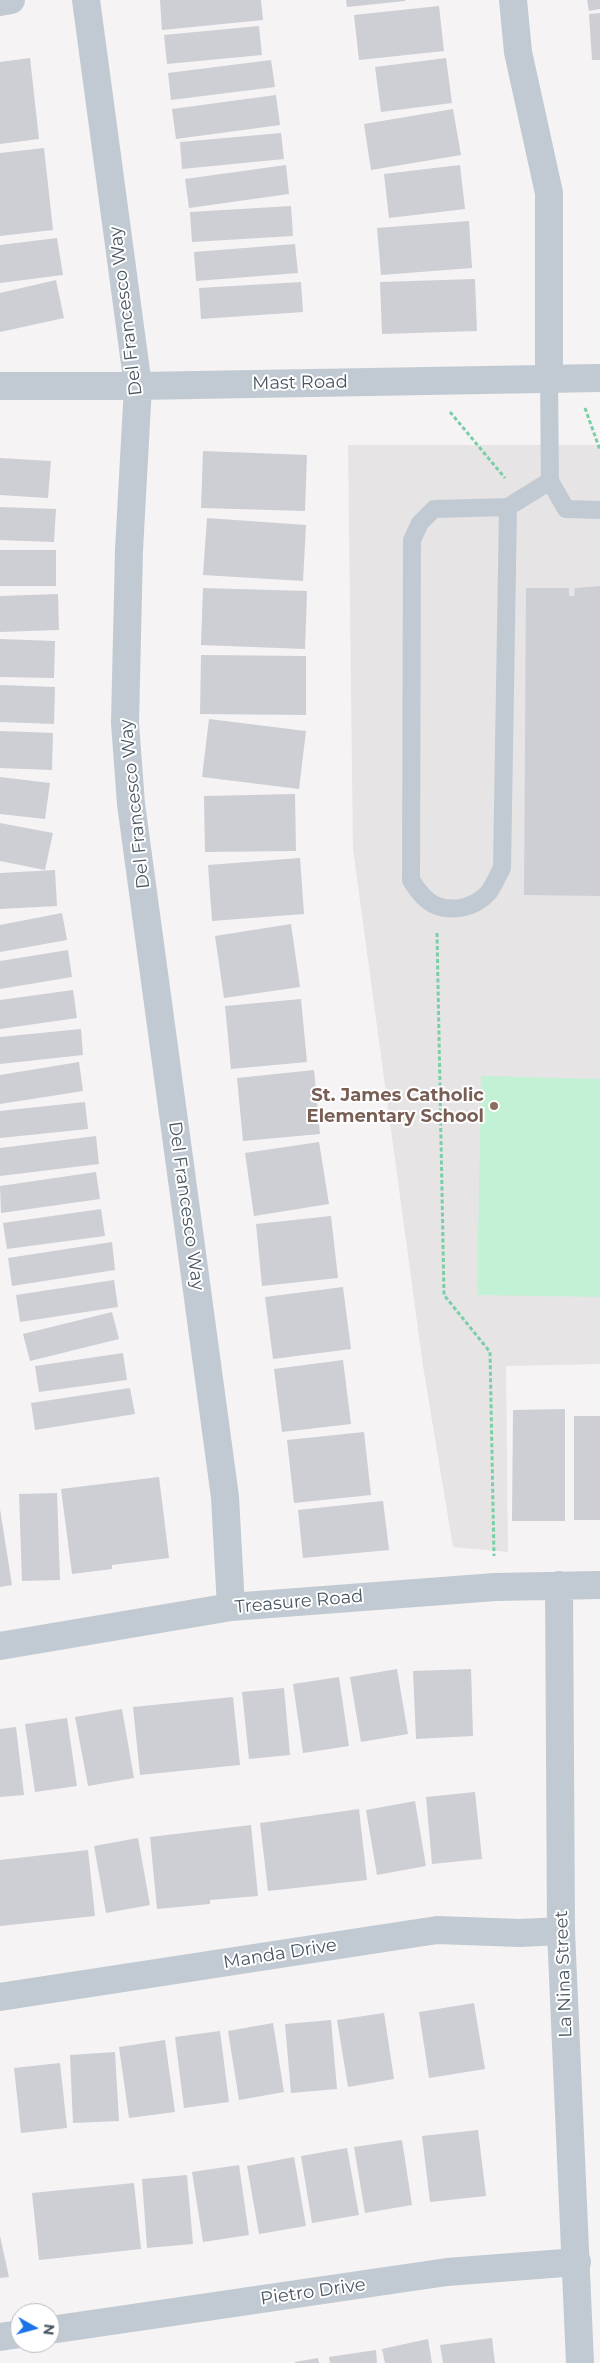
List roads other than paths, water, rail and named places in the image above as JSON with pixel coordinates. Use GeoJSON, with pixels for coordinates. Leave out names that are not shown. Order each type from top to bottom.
{"type":"FeatureCollection","features":[{"type":"Feature","properties":{"kind":"street"},"geometry":{"type":"LineString","coordinates":[[0,2],[11,0]]}},
{"type":"Feature","properties":{"kind":"street","name":"Del Francesco Way"},"geometry":{"type":"LineString","coordinates":[[86,0],[138,386],[129,550],[125,723],[133,814],[225,1497],[231,1607]]}},
{"type":"Feature","properties":{"kind":"street"},"geometry":{"type":"LineString","coordinates":[[513,0],[518,52],[548,193],[575,378]]}},
{"type":"Feature","properties":{"kind":"street","name":"Mast Road"},"geometry":{"type":"LineString","coordinates":[[0,386],[138,386],[575,378]]}},
{"type":"Feature","properties":{"kind":"street","name":"La Nina Street"},"geometry":{"type":"LineString","coordinates":[[559,1585],[561,1931],[580,2363]]}},
{"type":"Feature","properties":{"kind":"street","name":"Treasure Road"},"geometry":{"type":"LineString","coordinates":[[0,1646],[231,1607],[495,1587],[600,1585]]}},
{"type":"Feature","properties":{"kind":"street","name":"Manda Drive"},"geometry":{"type":"LineString","coordinates":[[0,1997],[436,1930],[520,1933],[561,1931]]}},
{"type":"Feature","properties":{"kind":"street","name":"Pietro Drive"},"geometry":{"type":"LineString","coordinates":[[60,2329],[447,2272],[577,2262]]}},
{"type":"Feature","properties":{"kind":"lane"},"geometry":{"type":"LineString","coordinates":[[575,378],[550,481],[566,509],[600,510]]}},
{"type":"Feature","properties":{"kind":"lane"},"geometry":{"type":"LineString","coordinates":[[515,502],[502,868],[488,892],[470,906],[453,908],[435,905],[422,895],[411,880],[412,540],[420,523],[434,509],[515,502],[550,481]]}},
{"type":"Feature","properties":{"kind":"place","name":"St. James Catholic Elementary School"},"geometry":{"type":"Point","coordinates":[494,1106]}}]}
